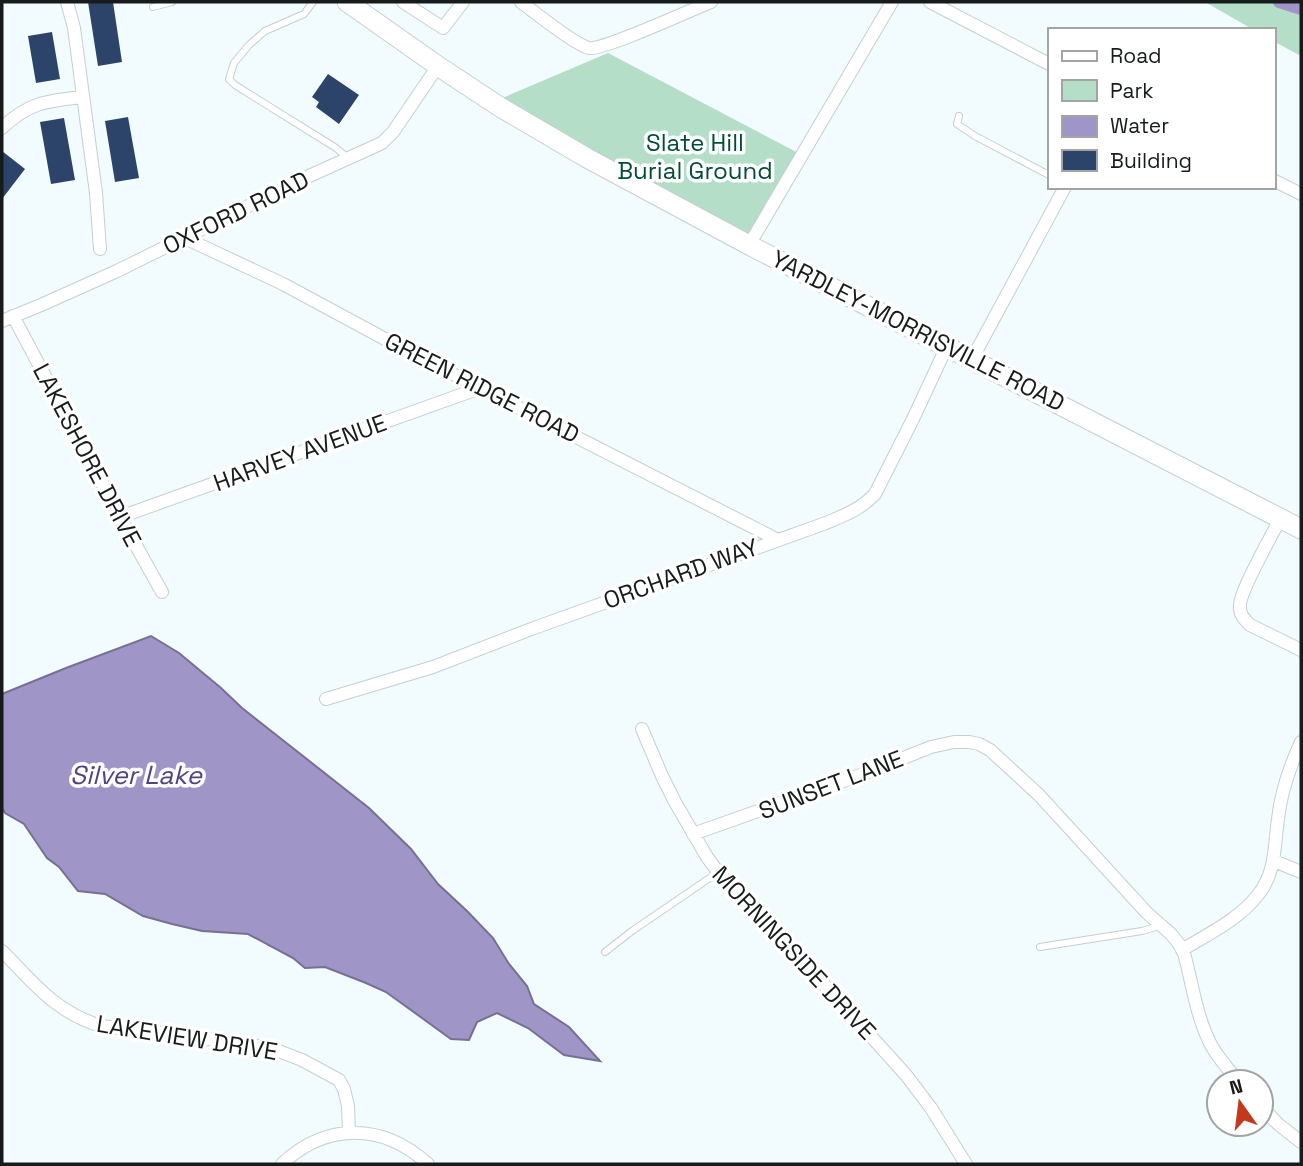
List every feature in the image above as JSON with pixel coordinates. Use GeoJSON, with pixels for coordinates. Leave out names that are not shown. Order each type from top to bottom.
{"type":"FeatureCollection","features":[{"type":"Feature","properties":{"kind":"main road","name":"YARDLEY-MORRISVILLE ROAD"},"geometry":{"type":"LineString","coordinates":[[347,2],[500,107],[599,164],[1301,530]]}},
{"type":"Feature","properties":{"kind":"street"},"geometry":{"type":"LineString","coordinates":[[67,2],[75,35],[98,213],[100,249]]}},
{"type":"Feature","properties":{"kind":"street"},"geometry":{"type":"LineString","coordinates":[[403,2],[443,28],[463,2]]}},
{"type":"Feature","properties":{"kind":"street"},"geometry":{"type":"LineString","coordinates":[[521,2],[566,35],[589,48],[597,48],[711,2]]}},
{"type":"Feature","properties":{"kind":"street"},"geometry":{"type":"LineString","coordinates":[[750,244],[892,2]]}},
{"type":"Feature","properties":{"kind":"street"},"geometry":{"type":"LineString","coordinates":[[930,2],[1048,63]]}},
{"type":"Feature","properties":{"kind":"street","name":"OXFORD ROAD"},"geometry":{"type":"LineString","coordinates":[[7,318],[117,271],[382,143],[393,132],[438,66]]}},
{"type":"Feature","properties":{"kind":"street"},"geometry":{"type":"LineString","coordinates":[[2,128],[20,112],[33,106],[83,97]]}},
{"type":"Feature","properties":{"kind":"street"},"geometry":{"type":"LineString","coordinates":[[1275,181],[1301,194]]}},
{"type":"Feature","properties":{"kind":"street"},"geometry":{"type":"LineString","coordinates":[[972,359],[1064,189]]}},
{"type":"Feature","properties":{"kind":"street","name":"GREEN RIDGE ROAD"},"geometry":{"type":"LineString","coordinates":[[185,238],[283,284],[778,540]]}},
{"type":"Feature","properties":{"kind":"street","name":"LAKESHORE DRIVE"},"geometry":{"type":"LineString","coordinates":[[7,318],[162,592]]}},
{"type":"Feature","properties":{"kind":"street","name":"ORCHARD WAY"},"geometry":{"type":"LineString","coordinates":[[326,699],[433,667],[848,514],[867,503],[875,494],[914,419],[947,346]]}},
{"type":"Feature","properties":{"kind":"street","name":"HARVEY AVENUE"},"geometry":{"type":"LineString","coordinates":[[120,517],[480,387]]}},
{"type":"Feature","properties":{"kind":"street"},"geometry":{"type":"LineString","coordinates":[[1280,519],[1241,597],[1240,612],[1250,625],[1301,650]]}},
{"type":"Feature","properties":{"kind":"street","name":"MORNINGSIDE DRIVE"},"geometry":{"type":"LineString","coordinates":[[642,729],[662,776],[693,834],[718,872],[906,1075],[931,1108],[965,1164]]}},
{"type":"Feature","properties":{"kind":"street"},"geometry":{"type":"LineString","coordinates":[[1182,950],[1231,920],[1257,897],[1266,883],[1273,861],[1283,790],[1301,741]]}},
{"type":"Feature","properties":{"kind":"street","name":"SUNSET LANE"},"geometry":{"type":"LineString","coordinates":[[693,834],[942,743],[970,742],[990,750],[1039,795],[1161,926]]}},
{"type":"Feature","properties":{"kind":"street"},"geometry":{"type":"LineString","coordinates":[[1273,861],[1301,872]]}},
{"type":"Feature","properties":{"kind":"street"},"geometry":{"type":"LineString","coordinates":[[1161,926],[1171,934],[1182,950],[1203,1026],[1210,1043],[1228,1068]]}},
{"type":"Feature","properties":{"kind":"street","name":"LAKEVIEW DRIVE"},"geometry":{"type":"LineString","coordinates":[[2,951],[54,1003],[84,1021],[101,1026],[249,1044],[276,1050],[318,1068],[339,1080],[344,1089],[349,1133]]}},
{"type":"Feature","properties":{"kind":"street"},"geometry":{"type":"LineString","coordinates":[[1275,1121],[1301,1142]]}},
{"type":"Feature","properties":{"kind":"street"},"geometry":{"type":"LineString","coordinates":[[282,1164],[314,1141],[349,1133],[391,1139],[414,1152],[428,1164]]}},
{"type":"Feature","properties":{"kind":"lane"},"geometry":{"type":"LineString","coordinates":[[153,7],[172,2]]}},
{"type":"Feature","properties":{"kind":"lane"},"geometry":{"type":"LineString","coordinates":[[313,2],[304,14],[265,31],[249,45],[234,63],[229,79],[348,158]]}},
{"type":"Feature","properties":{"kind":"lane"},"geometry":{"type":"LineString","coordinates":[[959,116],[957,124],[975,136],[1048,174]]}},
{"type":"Feature","properties":{"kind":"lane"},"geometry":{"type":"LineString","coordinates":[[605,952],[718,872]]}},
{"type":"Feature","properties":{"kind":"lane"},"geometry":{"type":"LineString","coordinates":[[1040,947],[1161,926]]}},
{"type":"Feature","properties":{"kind":"green space"},"geometry":{"type":"Polygon","coordinates":[[[1205,2],[1301,2],[1301,56],[1275,42],[1275,28],[1250,28],[1205,2]]]}},
{"type":"Feature","properties":{"kind":"green space","name":"Slate Hill Burial Ground"},"geometry":{"type":"Polygon","coordinates":[[[608,53],[802,155],[749,245],[493,102],[608,53]]]}},
{"type":"Feature","properties":{"kind":"water","name":"Silver Lake"},"geometry":{"type":"Polygon","coordinates":[[[151,636],[179,653],[242,708],[369,808],[411,849],[438,884],[493,938],[527,986],[534,1004],[569,1027],[600,1061],[564,1055],[528,1028],[497,1013],[477,1022],[469,1040],[451,1039],[386,992],[325,967],[305,968],[293,958],[248,934],[202,931],[172,924],[143,916],[105,894],[78,891],[59,867],[47,858],[24,824],[5,813],[2,808],[2,694],[151,636]]]}},
{"type":"Feature","properties":{"kind":"building"},"geometry":{"type":"Polygon","coordinates":[[[88,2],[113,2],[122,62],[98,66],[88,2]]]}},
{"type":"Feature","properties":{"kind":"building"},"geometry":{"type":"Polygon","coordinates":[[[52,32],[60,79],[36,83],[28,36],[52,32]]]}},
{"type":"Feature","properties":{"kind":"building"},"geometry":{"type":"Polygon","coordinates":[[[328,74],[359,95],[339,124],[316,107],[319,102],[312,97],[328,74]]]}},
{"type":"Feature","properties":{"kind":"building"},"geometry":{"type":"Polygon","coordinates":[[[128,117],[139,178],[115,182],[105,121],[128,117]]]}},
{"type":"Feature","properties":{"kind":"building"},"geometry":{"type":"Polygon","coordinates":[[[64,118],[75,180],[51,184],[40,122],[64,118]]]}},
{"type":"Feature","properties":{"kind":"building"},"geometry":{"type":"Polygon","coordinates":[[[2,151],[25,169],[2,199],[2,151]]]}},
{"type":"Feature","properties":{"kind":"waterway"},"geometry":{"type":"LineString","coordinates":[[1279,2],[1301,9]]}}]}
